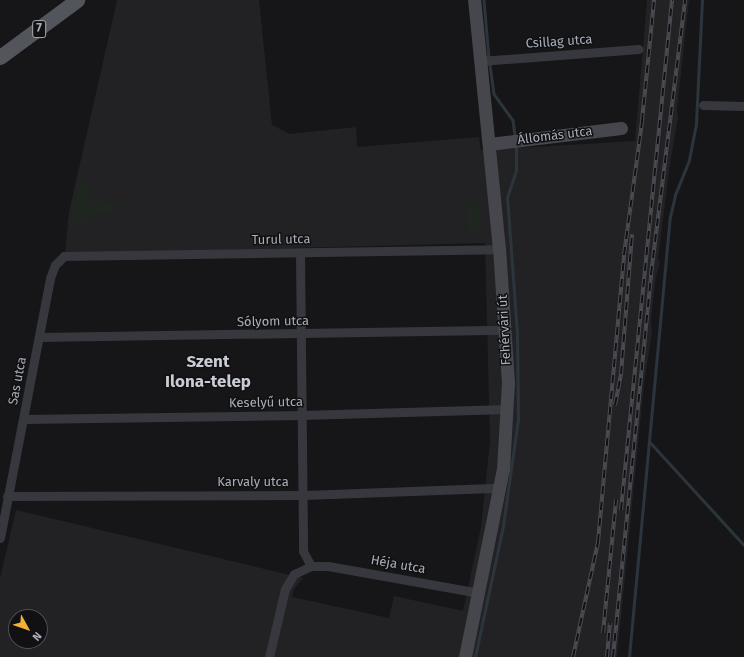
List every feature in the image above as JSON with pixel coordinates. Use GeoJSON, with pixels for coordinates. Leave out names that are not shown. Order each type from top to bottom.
{"type":"FeatureCollection","features":[{"type":"Feature","properties":{"kind":"main road","name":"7"},"geometry":{"type":"LineString","coordinates":[[0,57],[77,0]]}},
{"type":"Feature","properties":{"kind":"main road","name":"Fehérvári út"},"geometry":{"type":"LineString","coordinates":[[465,657],[480,593],[500,488],[508,409],[506,330],[474,0]]}},
{"type":"Feature","properties":{"kind":"main road","name":"Állomás utca"},"geometry":{"type":"LineString","coordinates":[[489,144],[621,128]]}},
{"type":"Feature","properties":{"kind":"street","name":"Csillag utca"},"geometry":{"type":"LineString","coordinates":[[480,61],[640,49]]}},
{"type":"Feature","properties":{"kind":"street"},"geometry":{"type":"LineString","coordinates":[[702,106],[744,106]]}},
{"type":"Feature","properties":{"kind":"street","name":"Turul utca"},"geometry":{"type":"LineString","coordinates":[[64,256],[499,249]]}},
{"type":"Feature","properties":{"kind":"street"},"geometry":{"type":"LineString","coordinates":[[269,657],[285,589],[294,574],[311,566],[303,551],[304,495],[300,253]]}},
{"type":"Feature","properties":{"kind":"street","name":"Sas utca"},"geometry":{"type":"LineString","coordinates":[[0,538],[7,496],[40,338],[50,278],[55,265],[64,256]]}},
{"type":"Feature","properties":{"kind":"street","name":"Sólyom utca"},"geometry":{"type":"LineString","coordinates":[[40,338],[506,330]]}},
{"type":"Feature","properties":{"kind":"street","name":"Keselyű utca"},"geometry":{"type":"LineString","coordinates":[[24,419],[302,416],[508,409]]}},
{"type":"Feature","properties":{"kind":"street","name":"Karvaly utca"},"geometry":{"type":"LineString","coordinates":[[7,496],[304,495],[500,488]]}},
{"type":"Feature","properties":{"kind":"street","name":"Héja utca"},"geometry":{"type":"LineString","coordinates":[[311,566],[328,566],[480,593]]}},
{"type":"Feature","properties":{"kind":"shaded area"},"geometry":{"type":"Polygon","coordinates":[[[117,0],[259,0],[272,125],[290,134],[356,127],[357,147],[479,137],[481,150],[635,141],[647,0],[689,0],[677,109],[678,118],[670,164],[658,259],[660,263],[656,276],[651,319],[652,333],[644,384],[617,657],[0,657],[0,578],[16,510],[303,578],[294,589],[292,597],[389,618],[394,596],[463,611],[481,527],[490,441],[485,243],[65,254],[69,212],[117,0]]]}},
{"type":"Feature","properties":{"kind":"shaded area"},"geometry":{"type":"Polygon","coordinates":[[[78,184],[85,184],[92,200],[120,203],[119,207],[109,214],[102,213],[89,218],[81,225],[75,222],[71,217],[78,184]]]}},
{"type":"Feature","properties":{"kind":"shaded area"},"geometry":{"type":"Polygon","coordinates":[[[478,202],[481,231],[468,232],[465,203],[478,202]]]}},
{"type":"Feature","properties":{"kind":"waterway"},"geometry":{"type":"LineString","coordinates":[[484,0],[489,58]]}},
{"type":"Feature","properties":{"kind":"waterway"},"geometry":{"type":"LineString","coordinates":[[629,657],[670,217],[675,195],[689,160],[696,123],[702,0]]}},
{"type":"Feature","properties":{"kind":"waterway"},"geometry":{"type":"LineString","coordinates":[[490,65],[494,94],[513,120],[515,136]]}},
{"type":"Feature","properties":{"kind":"waterway"},"geometry":{"type":"LineString","coordinates":[[475,657],[503,526],[518,419],[517,333],[507,198],[516,170],[516,146]]}},
{"type":"Feature","properties":{"kind":"waterway"},"geometry":{"type":"LineString","coordinates":[[650,442],[744,545]]}},
{"type":"Feature","properties":{"kind":"railway"},"geometry":{"type":"LineString","coordinates":[[573,657],[598,542],[624,255],[642,121],[654,0]]}},
{"type":"Feature","properties":{"kind":"railway"},"geometry":{"type":"LineString","coordinates":[[621,510],[672,0]]}},
{"type":"Feature","properties":{"kind":"railway"},"geometry":{"type":"LineString","coordinates":[[613,657],[651,274],[685,0]]}},
{"type":"Feature","properties":{"kind":"railway"},"geometry":{"type":"LineString","coordinates":[[615,405],[621,374],[632,234]]}},
{"type":"Feature","properties":{"kind":"railway"},"geometry":{"type":"LineString","coordinates":[[603,633],[616,500]]}},
{"type":"Feature","properties":{"kind":"railway"},"geometry":{"type":"LineString","coordinates":[[607,657],[610,623]]}},
{"type":"Feature","properties":{"kind":"district","name":"Szent Ilona-telep"},"geometry":{"type":"Point","coordinates":[208,372]}}]}
